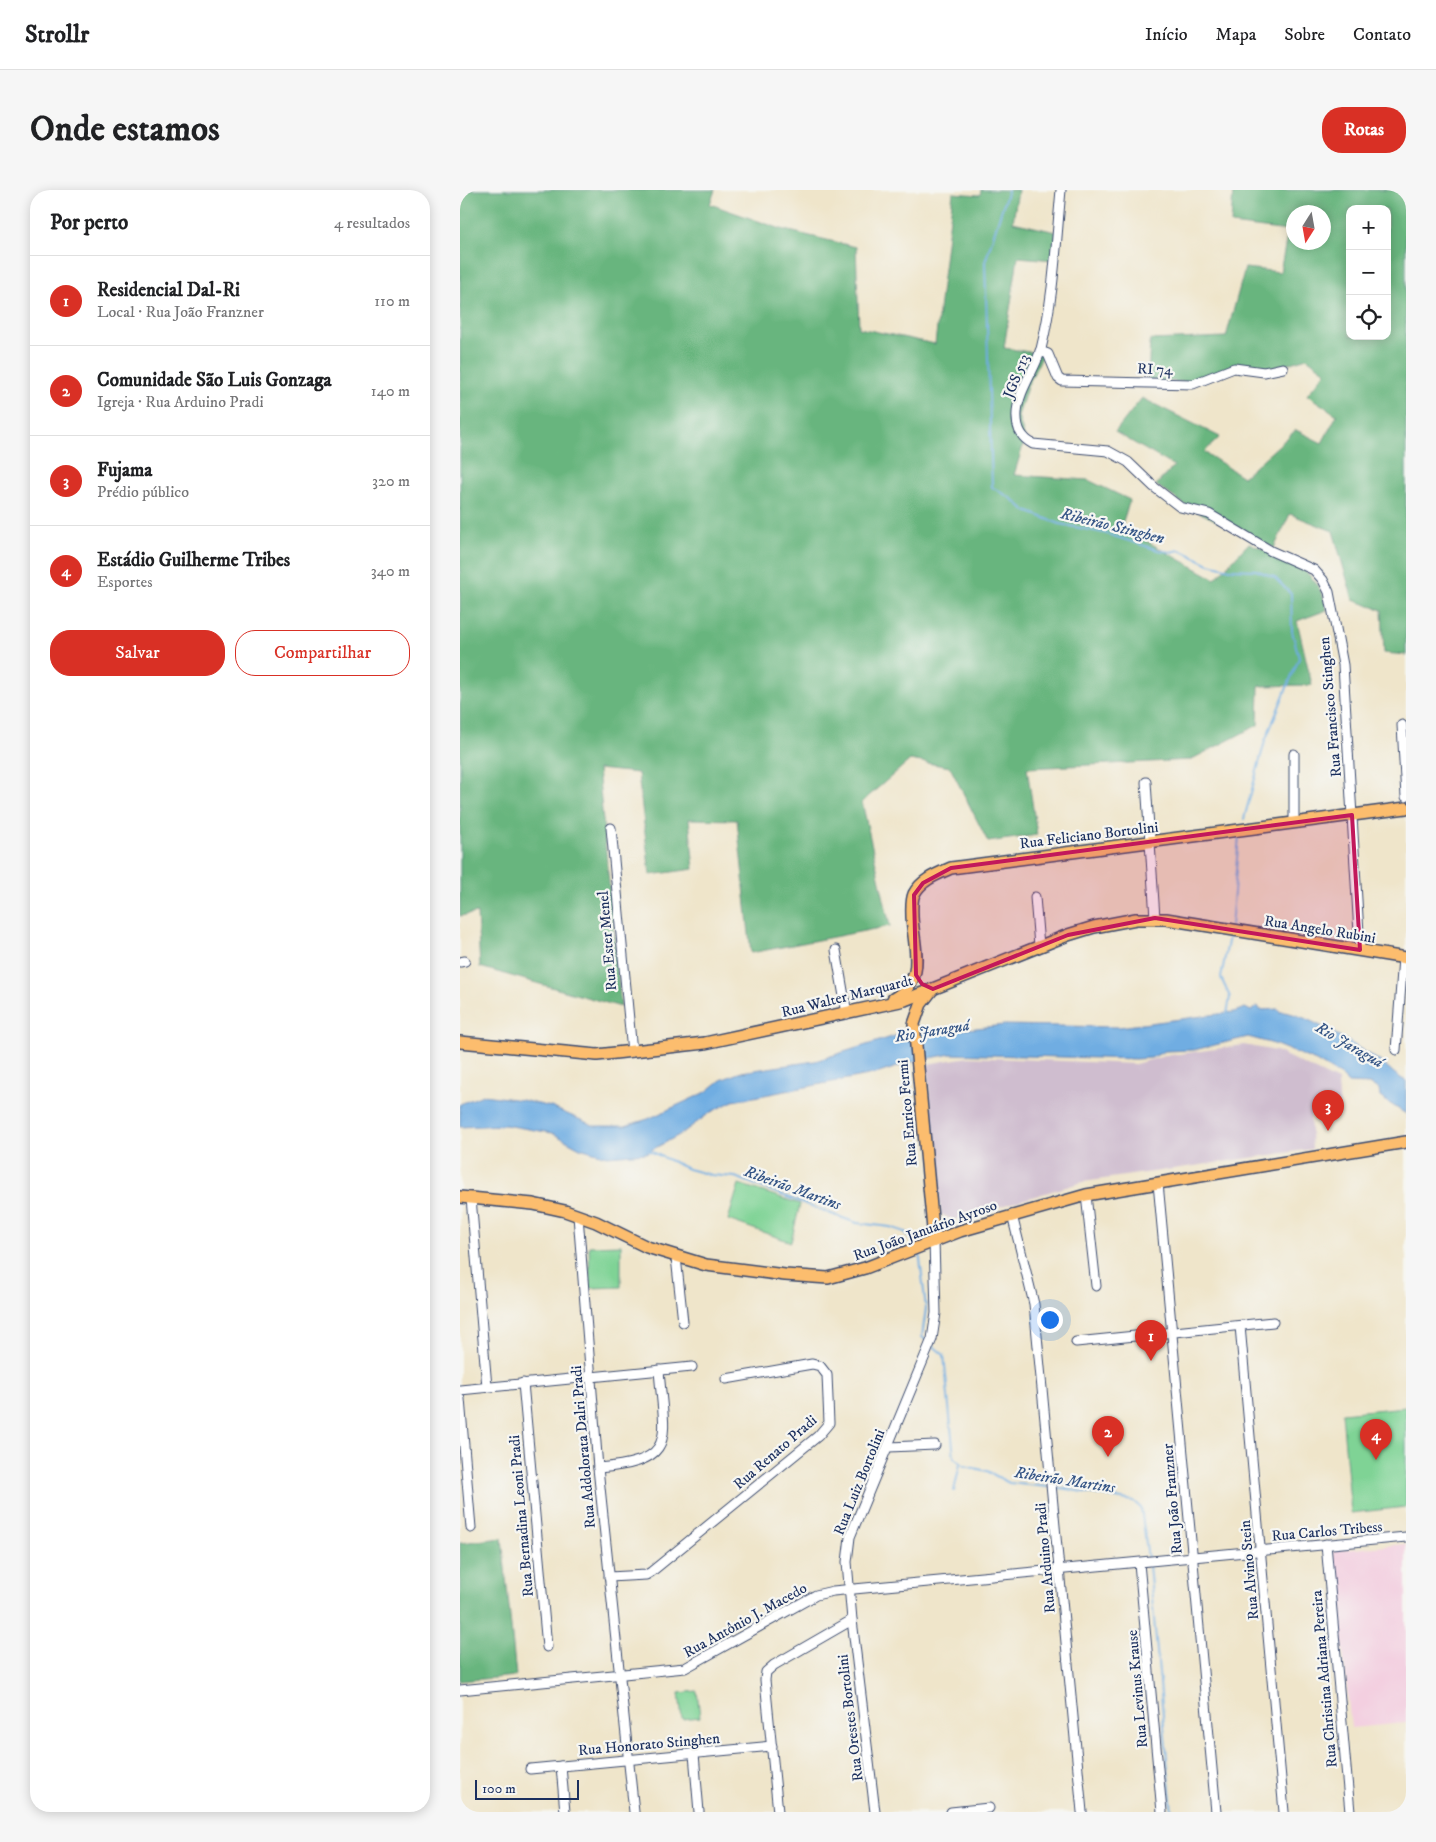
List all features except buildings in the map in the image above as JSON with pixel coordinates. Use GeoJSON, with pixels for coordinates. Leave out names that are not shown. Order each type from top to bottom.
{"type":"FeatureCollection","features":[{"type":"Feature","properties":{"kind":"main road","name":"Rua Feliciano Bortolini"},"geometry":{"type":"LineString","coordinates":[[916,975],[912,907],[914,895],[923,883],[934,875],[951,868],[1406,808]]}},
{"type":"Feature","properties":{"kind":"main road","name":"Rua Walter Marquardt"},"geometry":{"type":"LineString","coordinates":[[460,1042],[597,1055],[705,1043],[905,1000],[1039,946],[1094,927],[1155,918],[1230,930]]}},
{"type":"Feature","properties":{"kind":"main road","name":"Rua Angelo Rubini"},"geometry":{"type":"LineString","coordinates":[[1230,930],[1405,958]]}},
{"type":"Feature","properties":{"kind":"main road"},"geometry":{"type":"LineString","coordinates":[[881,1006],[905,992],[916,975],[922,984],[933,989]]}},
{"type":"Feature","properties":{"kind":"main road","name":"Rua Enrico Fermi"},"geometry":{"type":"LineString","coordinates":[[933,989],[918,1010],[914,1026],[934,1240]]}},
{"type":"Feature","properties":{"kind":"main road","name":"Rua João Januário Ayroso"},"geometry":{"type":"LineString","coordinates":[[465,1197],[533,1204],[578,1216],[647,1247],[676,1257],[713,1266],[811,1278],[828,1278],[865,1268],[934,1240],[1086,1194],[1406,1142]]}},
{"type":"Feature","properties":{"kind":"street","name":"JGS 513"},"geometry":{"type":"LineString","coordinates":[[1061,190],[1050,306],[1040,351],[1017,408],[1018,428],[1026,440],[1042,446],[1108,451],[1128,462],[1172,502],[1180,507],[1195,510]]}},
{"type":"Feature","properties":{"kind":"street","name":"RI 74"},"geometry":{"type":"LineString","coordinates":[[1040,351],[1048,354],[1058,378],[1062,382],[1193,384],[1234,368],[1264,372],[1283,368]]}},
{"type":"Feature","properties":{"kind":"street","name":"Rua Francisco Stinghen"},"geometry":{"type":"LineString","coordinates":[[1195,510],[1210,514],[1271,551],[1314,570],[1323,580],[1329,592],[1343,665],[1360,950]]}},
{"type":"Feature","properties":{"kind":"street"},"geometry":{"type":"LineString","coordinates":[[1402,725],[1406,797]]}},
{"type":"Feature","properties":{"kind":"street"},"geometry":{"type":"LineString","coordinates":[[1294,754],[1294,823]]}},
{"type":"Feature","properties":{"kind":"street"},"geometry":{"type":"LineString","coordinates":[[1146,782],[1155,918]]}},
{"type":"Feature","properties":{"kind":"street","name":"Rua Ester Menel"},"geometry":{"type":"LineString","coordinates":[[611,828],[632,1052]]}},
{"type":"Feature","properties":{"kind":"street"},"geometry":{"type":"LineString","coordinates":[[1035,898],[1039,946]]}},
{"type":"Feature","properties":{"kind":"street"},"geometry":{"type":"LineString","coordinates":[[836,950],[847,1014]]}},
{"type":"Feature","properties":{"kind":"street"},"geometry":{"type":"LineString","coordinates":[[1396,1050],[1405,958]]}},
{"type":"Feature","properties":{"kind":"street","name":"Rua João Franzner"},"geometry":{"type":"LineString","coordinates":[[1158,1183],[1216,1812]]}},
{"type":"Feature","properties":{"kind":"street"},"geometry":{"type":"LineString","coordinates":[[1086,1194],[1096,1286]]}},
{"type":"Feature","properties":{"kind":"street"},"geometry":{"type":"LineString","coordinates":[[465,1197],[487,1387]]}},
{"type":"Feature","properties":{"kind":"street","name":"Rua Arduino Pradi"},"geometry":{"type":"LineString","coordinates":[[1012,1215],[1034,1304],[1082,1812]]}},
{"type":"Feature","properties":{"kind":"street","name":"Rua Addolorata Dalri Pradi"},"geometry":{"type":"LineString","coordinates":[[578,1216],[598,1468],[634,1812]]}},
{"type":"Feature","properties":{"kind":"street","name":"Rua Luiz Bortolini"},"geometry":{"type":"LineString","coordinates":[[852,1620],[847,1548],[932,1339],[936,1313],[934,1240]]}},
{"type":"Feature","properties":{"kind":"street"},"geometry":{"type":"LineString","coordinates":[[676,1257],[683,1322]]}},
{"type":"Feature","properties":{"kind":"street"},"geometry":{"type":"LineString","coordinates":[[1076,1342],[1274,1322]]}},
{"type":"Feature","properties":{"kind":"street","name":"Rua Alvino Stein"},"geometry":{"type":"LineString","coordinates":[[1240,1326],[1284,1812]]}},
{"type":"Feature","properties":{"kind":"street","name":"Rua Renato Pradi"},"geometry":{"type":"LineString","coordinates":[[609,1577],[646,1575],[652,1572],[818,1436],[829,1423],[827,1376],[820,1366],[812,1364],[726,1379]]}},
{"type":"Feature","properties":{"kind":"street"},"geometry":{"type":"LineString","coordinates":[[460,1390],[692,1367]]}},
{"type":"Feature","properties":{"kind":"street"},"geometry":{"type":"LineString","coordinates":[[598,1468],[640,1462],[658,1450],[664,1434],[659,1370]]}},
{"type":"Feature","properties":{"kind":"street","name":"Rua Bernadina Leoni Pradi"},"geometry":{"type":"LineString","coordinates":[[523,1384],[547,1647]]}},
{"type":"Feature","properties":{"kind":"street"},"geometry":{"type":"LineString","coordinates":[[460,1399],[470,1528]]}},
{"type":"Feature","properties":{"kind":"street"},"geometry":{"type":"LineString","coordinates":[[889,1447],[935,1445]]}},
{"type":"Feature","properties":{"kind":"street","name":"Rua Carlos Tribess"},"geometry":{"type":"LineString","coordinates":[[1192,1557],[1406,1537]]}},
{"type":"Feature","properties":{"kind":"street","name":"Rua Christina Adriana Pereira"},"geometry":{"type":"LineString","coordinates":[[1326,1544],[1350,1812]]}},
{"type":"Feature","properties":{"kind":"street","name":"Rua Antônio J. Macedo"},"geometry":{"type":"LineString","coordinates":[[460,1690],[686,1668],[816,1595],[849,1589],[1192,1557]]}},
{"type":"Feature","properties":{"kind":"street","name":"Rua Levinus Krause"},"geometry":{"type":"LineString","coordinates":[[1145,1562],[1162,1812]]}},
{"type":"Feature","properties":{"kind":"street"},"geometry":{"type":"LineString","coordinates":[[778,1812],[766,1672],[774,1665],[852,1620]]}},
{"type":"Feature","properties":{"kind":"street","name":"Rua Orestes Bortolini"},"geometry":{"type":"LineString","coordinates":[[852,1620],[875,1812]]}},
{"type":"Feature","properties":{"kind":"street","name":"Rua Honorato Stinghen"},"geometry":{"type":"LineString","coordinates":[[530,1769],[772,1746]]}},
{"type":"Feature","properties":{"kind":"street"},"geometry":{"type":"LineString","coordinates":[[694,1754],[699,1812]]}},
{"type":"Feature","properties":{"kind":"street"},"geometry":{"type":"LineString","coordinates":[[561,1766],[565,1812]]}},
{"type":"Feature","properties":{"kind":"street"},"geometry":{"type":"LineString","coordinates":[[951,1812],[988,1808]]}},
{"type":"Feature","properties":{"kind":"highlighted area"},"geometry":{"type":"Polygon","coordinates":[[[1352,815],[1360,950],[1155,918],[1068,935],[933,989],[922,984],[916,975],[914,895],[923,883],[951,868],[1352,815]]]}},
{"type":"Feature","properties":{"kind":"shaded area"},"geometry":{"type":"Polygon","coordinates":[[[1244,1045],[1276,1051],[1338,1081],[1340,1111],[1310,1115],[1312,1149],[1083,1182],[953,1220],[941,1214],[927,1064],[968,1057],[1135,1064],[1165,1056],[1244,1045]]]}},
{"type":"Feature","properties":{"kind":"shaded area"},"geometry":{"type":"Polygon","coordinates":[[[1406,1544],[1406,1723],[1351,1728],[1333,1551],[1406,1544]]]}},
{"type":"Feature","properties":{"kind":"green space"},"geometry":{"type":"Polygon","coordinates":[[[460,190],[715,190],[710,204],[781,229],[856,247],[859,328],[935,344],[953,193],[980,195],[981,190],[1018,190],[1013,222],[1056,232],[1054,260],[1018,257],[1004,348],[1043,354],[1027,387],[1018,416],[1025,439],[1014,475],[1088,480],[1130,500],[1121,527],[1215,579],[1249,543],[1298,566],[1316,583],[1323,595],[1327,610],[1297,621],[1312,685],[1259,686],[1258,725],[1190,760],[1027,768],[1037,835],[988,842],[950,767],[910,760],[862,802],[890,926],[751,953],[737,820],[689,819],[694,869],[650,875],[638,773],[598,769],[621,1007],[480,967],[477,913],[460,916],[460,190]]]}},
{"type":"Feature","properties":{"kind":"green space"},"geometry":{"type":"Polygon","coordinates":[[[1233,190],[1406,190],[1406,655],[1384,653],[1382,610],[1353,600],[1333,531],[1290,514],[1274,548],[1188,507],[1156,485],[1174,466],[1115,432],[1142,398],[1220,437],[1204,452],[1243,477],[1296,430],[1322,443],[1337,415],[1307,395],[1326,372],[1307,358],[1267,370],[1232,366],[1193,382],[1148,381],[1150,340],[1226,337],[1245,268],[1280,272],[1286,241],[1286,250],[1331,250],[1331,205],[1286,205],[1286,231],[1231,224],[1233,190]]]}},
{"type":"Feature","properties":{"kind":"green space"},"geometry":{"type":"Polygon","coordinates":[[[739,1184],[800,1204],[791,1242],[728,1220],[739,1184]]]}},
{"type":"Feature","properties":{"kind":"green space"},"geometry":{"type":"Polygon","coordinates":[[[621,1245],[621,1287],[590,1288],[589,1246],[621,1245]]]}},
{"type":"Feature","properties":{"kind":"green space"},"geometry":{"type":"Polygon","coordinates":[[[1406,1407],[1406,1507],[1351,1513],[1342,1413],[1406,1407]]]}},
{"type":"Feature","properties":{"kind":"green space"},"geometry":{"type":"Polygon","coordinates":[[[502,1538],[516,1676],[460,1681],[460,1543],[502,1538]]]}},
{"type":"Feature","properties":{"kind":"green space"},"geometry":{"type":"Polygon","coordinates":[[[697,1691],[700,1717],[682,1719],[679,1693],[697,1691]]]}},
{"type":"Feature","properties":{"kind":"water","name":"Rio Jaraguá"},"geometry":{"type":"Polygon","coordinates":[[[1258,1006],[1260,1010],[1278,1009],[1280,1012],[1302,1017],[1382,1062],[1406,1081],[1406,1114],[1380,1097],[1379,1089],[1369,1084],[1348,1083],[1341,1076],[1316,1061],[1274,1044],[1248,1037],[1194,1050],[1165,1051],[1151,1058],[1135,1059],[951,1054],[915,1061],[879,1073],[733,1101],[711,1112],[681,1134],[646,1153],[607,1156],[580,1148],[552,1133],[505,1125],[460,1127],[460,1104],[483,1095],[522,1100],[551,1107],[595,1126],[625,1126],[648,1119],[706,1092],[721,1080],[741,1072],[815,1061],[908,1032],[931,1033],[1004,1025],[1119,1027],[1234,1012],[1245,1008],[1251,1011],[1258,1006]]]}},
{"type":"Feature","properties":{"kind":"waterway","name":"Ribeirão Stinghen"},"geometry":{"type":"LineString","coordinates":[[1008,190],[985,262],[992,487],[1012,499],[1026,511],[1060,524],[1104,533],[1158,550],[1170,552],[1180,550],[1209,564],[1230,569],[1256,570],[1274,577],[1291,594],[1292,631],[1299,658],[1265,741],[1244,819]]}},
{"type":"Feature","properties":{"kind":"waterway","name":"Ribeirão Stinghen"},"geometry":{"type":"LineString","coordinates":[[1231,926],[1239,836]]}},
{"type":"Feature","properties":{"kind":"waterway","name":"Ribeirão Stinghen"},"geometry":{"type":"LineString","coordinates":[[1227,1014],[1230,997],[1221,978],[1229,936]]}},
{"type":"Feature","properties":{"kind":"waterway","name":"Ribeirão Martins"},"geometry":{"type":"LineString","coordinates":[[648,1150],[688,1169],[711,1175],[735,1177],[857,1223],[890,1227],[905,1232],[916,1244]]}},
{"type":"Feature","properties":{"kind":"waterway","name":"Ribeirão Martins"},"geometry":{"type":"LineString","coordinates":[[919,1251],[926,1308],[922,1337],[928,1342]]}},
{"type":"Feature","properties":{"kind":"waterway","name":"Ribeirão Martins"},"geometry":{"type":"LineString","coordinates":[[932,1345],[944,1355],[954,1458],[965,1466],[987,1471],[1009,1483],[1048,1487]]}},
{"type":"Feature","properties":{"kind":"waterway"},"geometry":{"type":"LineString","coordinates":[[954,1491],[960,1464]]}},
{"type":"Feature","properties":{"kind":"waterway","name":"Ribeirão Martins"},"geometry":{"type":"LineString","coordinates":[[1055,1487],[1133,1501],[1141,1508],[1148,1558]]}},
{"type":"Feature","properties":{"kind":"waterway","name":"Ribeirão Martins"},"geometry":{"type":"LineString","coordinates":[[1149,1565],[1172,1812]]}},
{"type":"Feature","properties":{"kind":"place","name":"Fujama"},"geometry":{"type":"Point","coordinates":[1328,1131]}},
{"type":"Feature","properties":{"kind":"place","name":"Residencial Dal-Ri"},"geometry":{"type":"Point","coordinates":[1151,1361]}},
{"type":"Feature","properties":{"kind":"place","name":"Comunidade São Luis Gonzaga"},"geometry":{"type":"Point","coordinates":[1108,1457]}},
{"type":"Feature","properties":{"kind":"place","name":"Estádio Guilherme Tribes"},"geometry":{"type":"Point","coordinates":[1376,1460]}}]}
